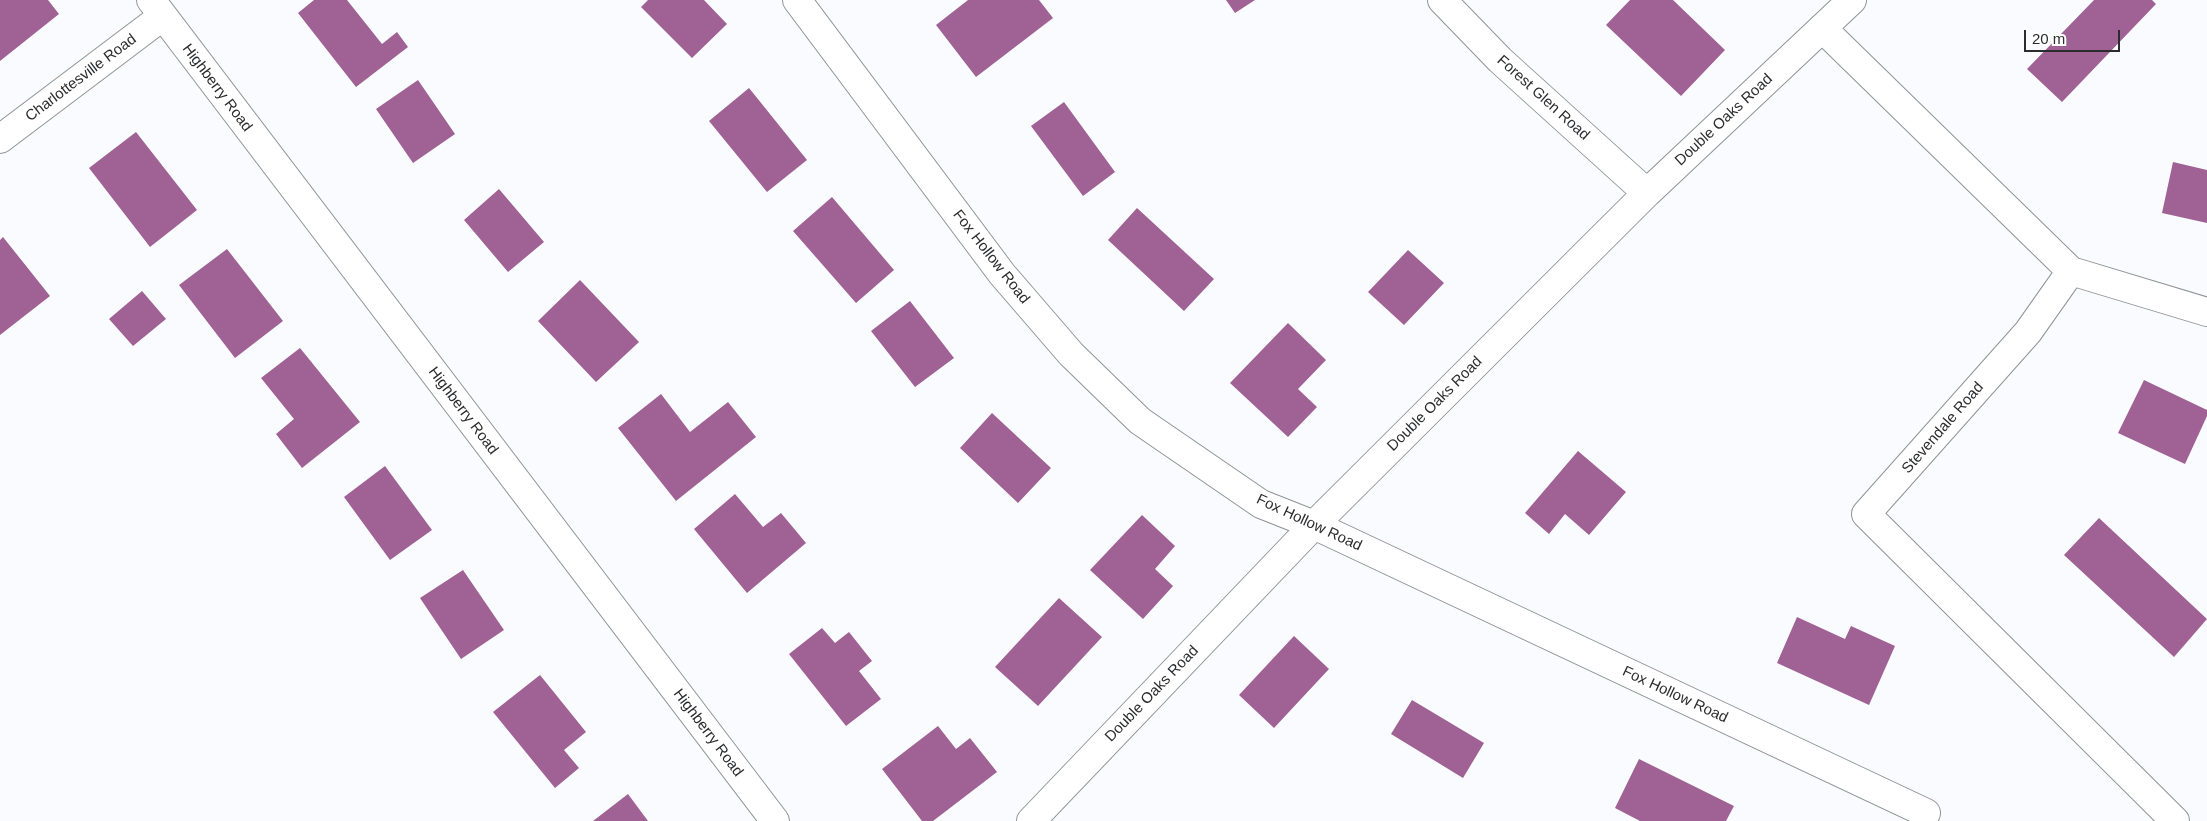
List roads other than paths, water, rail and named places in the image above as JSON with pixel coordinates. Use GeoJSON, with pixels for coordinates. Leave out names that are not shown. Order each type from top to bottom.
{"type":"FeatureCollection","features":[{"type":"Feature","properties":{"kind":"street","name":"Fox Hollow Road"},"geometry":{"type":"LineString","coordinates":[[797,0],[1002,274],[1071,354],[1140,421],[1261,504],[1314,525],[1926,812]]}},
{"type":"Feature","properties":{"kind":"street","name":"Forest Glen Road"},"geometry":{"type":"LineString","coordinates":[[1442,0],[1500,60],[1647,193]]}},
{"type":"Feature","properties":{"kind":"street","name":"Double Oaks Road"},"geometry":{"type":"LineString","coordinates":[[1030,821],[1314,525],[1647,193],[1852,0]]}},
{"type":"Feature","properties":{"kind":"street","name":"Charlottesville Road"},"geometry":{"type":"LineString","coordinates":[[0,140],[157,8]]}},
{"type":"Feature","properties":{"kind":"street","name":"Highberry Road"},"geometry":{"type":"LineString","coordinates":[[157,8],[774,821]]}},
{"type":"Feature","properties":{"kind":"street"},"geometry":{"type":"LineString","coordinates":[[1822,28],[2071,271],[2207,312]]}},
{"type":"Feature","properties":{"kind":"street","name":"Stevendale Road"},"geometry":{"type":"LineString","coordinates":[[2071,271],[2028,332],[1866,514],[2175,821]]}}]}
